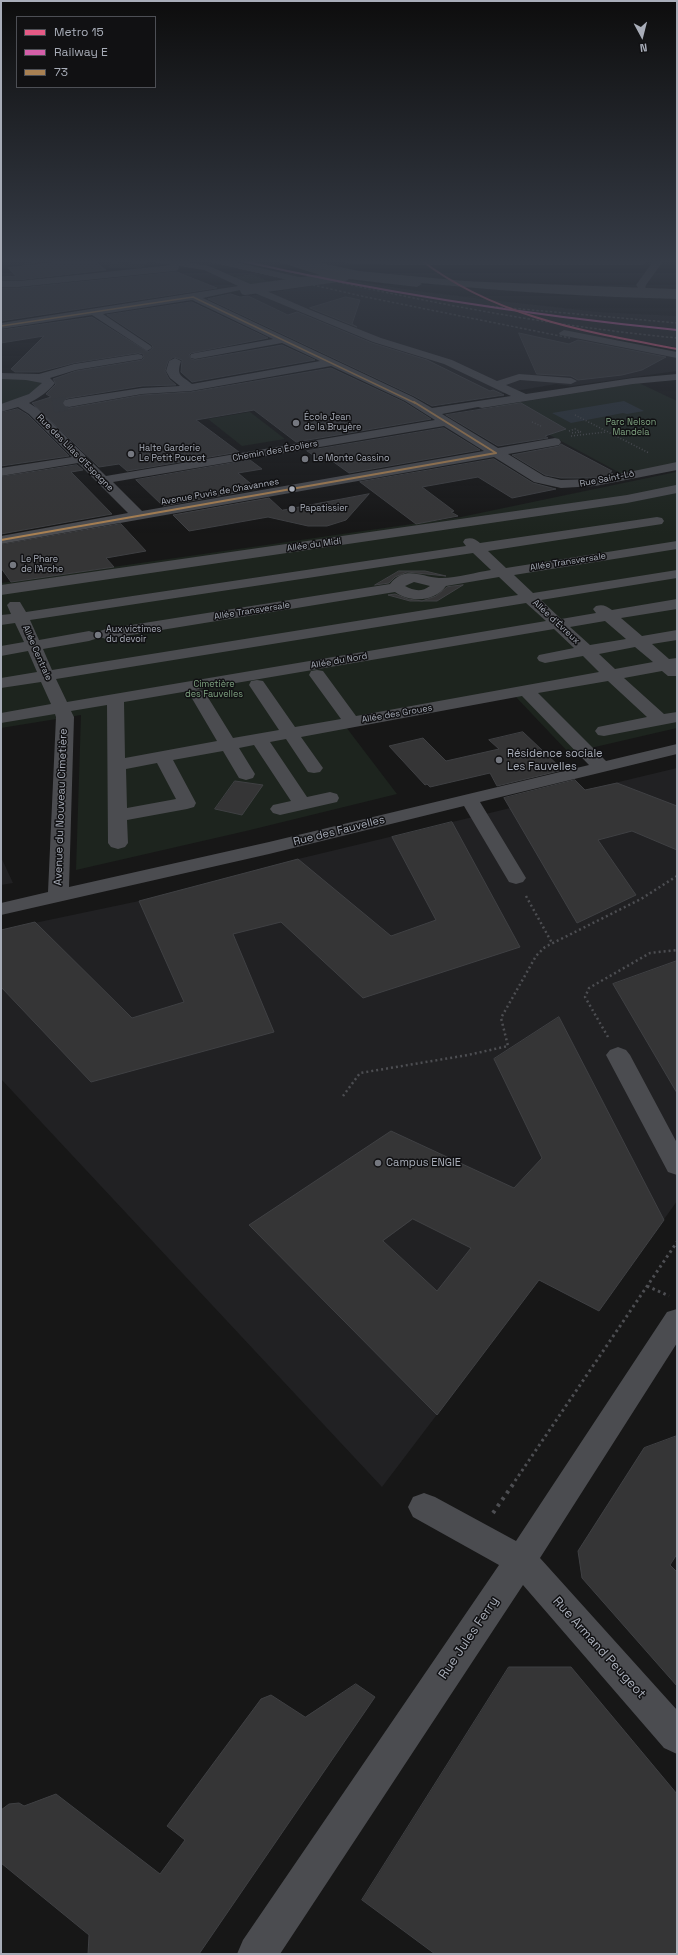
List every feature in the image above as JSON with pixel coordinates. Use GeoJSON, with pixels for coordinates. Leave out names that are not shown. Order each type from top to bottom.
{"type":"FeatureCollection","features":[{"type":"Feature","properties":{"kind":"street"},"geometry":{"type":"LineString","coordinates":[[195,356],[221,351]]}},
{"type":"Feature","properties":{"kind":"street","name":"Rue Saint-Lô"},"geometry":{"type":"LineString","coordinates":[[306,351],[409,399],[539,479],[560,485],[592,483],[677,466]]}},
{"type":"Feature","properties":{"kind":"street"},"geometry":{"type":"LineString","coordinates":[[413,351],[448,362],[498,384],[523,397]]}},
{"type":"Feature","properties":{"kind":"street"},"geometry":{"type":"LineString","coordinates":[[654,351],[677,356]]}},
{"type":"Feature","properties":{"kind":"street"},"geometry":{"type":"LineString","coordinates":[[39,378],[74,367],[138,357]]}},
{"type":"Feature","properties":{"kind":"street"},"geometry":{"type":"LineString","coordinates":[[175,361],[172,371],[174,376],[191,388]]}},
{"type":"Feature","properties":{"kind":"street"},"geometry":{"type":"LineString","coordinates":[[498,384],[519,377],[583,382],[651,372],[677,362]]}},
{"type":"Feature","properties":{"kind":"street"},"geometry":{"type":"LineString","coordinates":[[69,404],[142,391],[191,388],[330,363]]}},
{"type":"Feature","properties":{"kind":"street"},"geometry":{"type":"LineString","coordinates":[[432,412],[660,377],[676,377]]}},
{"type":"Feature","properties":{"kind":"street"},"geometry":{"type":"LineString","coordinates":[[660,377],[661,383],[672,388]]}},
{"type":"Feature","properties":{"kind":"street"},"geometry":{"type":"LineString","coordinates":[[1,378],[39,378],[47,380],[49,383],[44,389],[34,396],[1,408]]}},
{"type":"Feature","properties":{"kind":"street","name":"Rue des Lilas d'Espagne"},"geometry":{"type":"LineString","coordinates":[[18,402],[33,411],[135,512]]}},
{"type":"Feature","properties":{"kind":"street"},"geometry":{"type":"LineString","coordinates":[[33,411],[46,408]]}},
{"type":"Feature","properties":{"kind":"street","name":"Chemin des Écoliers"},"geometry":{"type":"LineString","coordinates":[[103,480],[447,422]]}},
{"type":"Feature","properties":{"kind":"street","name":"Avenue Puvis de Chavannes"},"geometry":{"type":"LineString","coordinates":[[1,531],[135,512],[560,439]]}},
{"type":"Feature","properties":{"kind":"street"},"geometry":{"type":"LineString","coordinates":[[54,449],[69,446]]}},
{"type":"Feature","properties":{"kind":"street"},"geometry":{"type":"LineString","coordinates":[[1,472],[81,459]]}},
{"type":"Feature","properties":{"kind":"street"},"geometry":{"type":"LineString","coordinates":[[645,472],[676,490]]}},
{"type":"Feature","properties":{"kind":"street","name":"Allée du Midi"},"geometry":{"type":"LineString","coordinates":[[5,590],[627,499],[676,490]]}},
{"type":"Feature","properties":{"kind":"street"},"geometry":{"type":"LineString","coordinates":[[627,499],[670,533]]}},
{"type":"Feature","properties":{"kind":"street"},"geometry":{"type":"LineString","coordinates":[[1,683],[47,676],[121,684],[176,661],[291,642],[343,628],[391,620],[455,626],[488,605],[580,590],[644,592],[677,573],[590,504]]}},
{"type":"Feature","properties":{"kind":"street"},"geometry":{"type":"LineString","coordinates":[[544,511],[644,592]]}},
{"type":"Feature","properties":{"kind":"street","name":"Avenue Puvis de Chavannes"},"geometry":{"type":"LineString","coordinates":[[1,540],[135,512]]}},
{"type":"Feature","properties":{"kind":"street"},"geometry":{"type":"LineString","coordinates":[[496,518],[639,642],[673,668]]}},
{"type":"Feature","properties":{"kind":"street","name":"Allée d'Évreux"},"geometry":{"type":"LineString","coordinates":[[451,524],[586,651],[612,674],[669,718]]}},
{"type":"Feature","properties":{"kind":"street"},"geometry":{"type":"LineString","coordinates":[[1,620],[619,527],[670,533]]}},
{"type":"Feature","properties":{"kind":"street"},"geometry":{"type":"LineString","coordinates":[[411,530],[488,605]]}},
{"type":"Feature","properties":{"kind":"street","name":"Allée Transversale"},"geometry":{"type":"LineString","coordinates":[[436,583],[488,605],[503,573],[647,549],[670,533]]}},
{"type":"Feature","properties":{"kind":"street"},"geometry":{"type":"LineString","coordinates":[[369,536],[392,561],[403,583],[408,593],[425,594],[436,590],[438,586],[436,583],[421,578],[403,583]]}},
{"type":"Feature","properties":{"kind":"street"},"geometry":{"type":"LineString","coordinates":[[322,543],[391,620]]}},
{"type":"Feature","properties":{"kind":"street"},"geometry":{"type":"LineString","coordinates":[[279,550],[343,628]]}},
{"type":"Feature","properties":{"kind":"street"},"geometry":{"type":"LineString","coordinates":[[227,557],[352,722]]}},
{"type":"Feature","properties":{"kind":"street"},"geometry":{"type":"LineString","coordinates":[[175,565],[314,768]]}},
{"type":"Feature","properties":{"kind":"street"},"geometry":{"type":"LineString","coordinates":[[122,573],[229,744],[246,774]]}},
{"type":"Feature","properties":{"kind":"street"},"geometry":{"type":"LineString","coordinates":[[68,580],[98,635],[121,684],[116,764],[118,842]]}},
{"type":"Feature","properties":{"kind":"street","name":"Allée Transversale"},"geometry":{"type":"LineString","coordinates":[[1,651],[98,635],[176,661],[291,642],[343,628],[391,620],[403,583]]}},
{"type":"Feature","properties":{"kind":"street","name":"Allée Centrale"},"geometry":{"type":"LineString","coordinates":[[5,590],[20,617],[63,713]]}},
{"type":"Feature","properties":{"kind":"street","name":"Allée du Nord"},"geometry":{"type":"LineString","coordinates":[[1,718],[63,713],[121,684],[176,661],[291,642],[343,628],[391,620],[455,626],[488,605],[558,624],[609,616],[644,592]]}},
{"type":"Feature","properties":{"kind":"street"},"geometry":{"type":"LineString","coordinates":[[425,594],[455,626]]}},
{"type":"Feature","properties":{"kind":"street"},"geometry":{"type":"LineString","coordinates":[[546,658],[677,635]]}},
{"type":"Feature","properties":{"kind":"street","name":"Allée des Groues"},"geometry":{"type":"LineString","coordinates":[[116,764],[612,674],[673,668]]}},
{"type":"Feature","properties":{"kind":"street"},"geometry":{"type":"LineString","coordinates":[[525,690],[602,767]]}},
{"type":"Feature","properties":{"kind":"street","name":"Avenue du Nouveau Cimetière"},"geometry":{"type":"LineString","coordinates":[[58,897],[63,713]]}},
{"type":"Feature","properties":{"kind":"street"},"geometry":{"type":"LineString","coordinates":[[604,731],[669,718]]}},
{"type":"Feature","properties":{"kind":"street"},"geometry":{"type":"LineString","coordinates":[[259,739],[302,804]]}},
{"type":"Feature","properties":{"kind":"street","name":"Rue des Fauvelles"},"geometry":{"type":"LineString","coordinates":[[1,909],[254,852],[677,749]]}},
{"type":"Feature","properties":{"kind":"street"},"geometry":{"type":"LineString","coordinates":[[117,816],[187,803],[162,756]]}},
{"type":"Feature","properties":{"kind":"street"},"geometry":{"type":"LineString","coordinates":[[280,808],[330,798]]}},
{"type":"Feature","properties":{"kind":"street"},"geometry":{"type":"LineString","coordinates":[[469,800],[516,878]]}},
{"type":"Feature","properties":{"kind":"street"},"geometry":{"type":"LineString","coordinates":[[618,1055],[677,1166]]}},
{"type":"Feature","properties":{"kind":"street","name":"Rue Jules Ferry"},"geometry":{"type":"LineString","coordinates":[[257,1954],[521,1560],[674,1308]]}},
{"type":"Feature","properties":{"kind":"street","name":"Rue Armand Peugeot"},"geometry":{"type":"LineString","coordinates":[[424,1507],[521,1560],[677,1736]]}},
{"type":"Feature","properties":{"kind":"path"},"geometry":{"type":"LineString","coordinates":[[575,416],[650,453]]}},
{"type":"Feature","properties":{"kind":"path"},"geometry":{"type":"LineString","coordinates":[[560,439],[608,432]]}},
{"type":"Feature","properties":{"kind":"path"},"geometry":{"type":"LineString","coordinates":[[343,1096],[360,1073],[468,1055],[508,1046],[501,1018],[536,956],[545,946],[641,899],[677,876]]}},
{"type":"Feature","properties":{"kind":"path"},"geometry":{"type":"LineString","coordinates":[[516,878],[552,943]]}},
{"type":"Feature","properties":{"kind":"path"},"geometry":{"type":"LineString","coordinates":[[618,1055],[585,997],[589,988],[650,953],[677,950]]}},
{"type":"Feature","properties":{"kind":"path"},"geometry":{"type":"LineString","coordinates":[[477,1536],[677,1242]]}},
{"type":"Feature","properties":{"kind":"path"},"geometry":{"type":"LineString","coordinates":[[647,1286],[674,1308]]}},
{"type":"Feature","properties":{"kind":"shaded area"},"geometry":{"type":"Polygon","coordinates":[[[371,351],[668,351],[677,353],[677,371],[571,386],[556,384],[481,397],[371,351]]]}},
{"type":"Feature","properties":{"kind":"shaded area"},"geometry":{"type":"Polygon","coordinates":[[[624,401],[644,411],[627,414],[623,413],[571,423],[552,413],[624,401]]]}},
{"type":"Feature","properties":{"kind":"shaded area","name":"Campus ENGIE"},"geometry":{"type":"Polygon","coordinates":[[[677,768],[677,1201],[599,1311],[539,1280],[382,1487],[1,1079],[1,930],[139,901],[298,859],[677,768]]]}},
{"type":"Feature","properties":{"kind":"shaded area"},"geometry":{"type":"Polygon","coordinates":[[[1,857],[13,883],[1,885],[1,857]]]}},
{"type":"Feature","properties":{"kind":"green space"},"geometry":{"type":"Polygon","coordinates":[[[1,378],[32,378],[44,384],[30,394],[1,404],[1,378]]]}},
{"type":"Feature","properties":{"kind":"green space","name":"Parc Nelson Mandela"},"geometry":{"type":"Polygon","coordinates":[[[639,383],[677,401],[677,463],[622,474],[496,406],[639,383]]]}},
{"type":"Feature","properties":{"kind":"green space"},"geometry":{"type":"Polygon","coordinates":[[[250,412],[285,439],[242,446],[208,419],[250,412]]]}},
{"type":"Feature","properties":{"kind":"green space","name":"Cimetière des Fauvelles"},"geometry":{"type":"Polygon","coordinates":[[[676,472],[677,728],[569,753],[515,696],[346,727],[397,794],[246,831],[76,870],[81,715],[1,728],[1,583],[461,517],[676,472]]]}},
{"type":"Feature","properties":{"kind":"building"},"geometry":{"type":"Polygon","coordinates":[[[29,351],[200,351],[191,353],[189,355],[191,359],[195,360],[246,351],[296,351],[315,360],[192,382],[181,372],[182,360],[174,357],[168,361],[165,371],[169,379],[176,385],[142,386],[69,398],[62,402],[64,407],[69,408],[142,395],[191,392],[331,368],[404,402],[431,419],[296,442],[254,410],[196,420],[239,452],[127,471],[119,464],[99,467],[32,403],[51,397],[46,394],[56,384],[53,379],[76,371],[142,360],[144,358],[143,354],[138,353],[74,363],[39,372],[15,372],[11,369],[29,351]]]}},
{"type":"Feature","properties":{"kind":"building"},"geometry":{"type":"Polygon","coordinates":[[[319,351],[399,351],[427,360],[490,391],[493,390],[504,395],[432,406],[319,351]]]}},
{"type":"Feature","properties":{"kind":"building"},"geometry":{"type":"Polygon","coordinates":[[[527,351],[636,351],[666,357],[642,370],[622,375],[578,380],[571,376],[537,374],[527,351]]]}},
{"type":"Feature","properties":{"kind":"building"},"geometry":{"type":"Polygon","coordinates":[[[521,403],[566,429],[545,436],[548,438],[498,446],[446,415],[521,403]]]}},
{"type":"Feature","properties":{"kind":"building"},"geometry":{"type":"Polygon","coordinates":[[[18,409],[28,415],[69,456],[1,466],[1,413],[18,409]]]}},
{"type":"Feature","properties":{"kind":"building"},"geometry":{"type":"Polygon","coordinates":[[[444,428],[480,450],[349,473],[328,458],[319,459],[307,451],[444,428]]]}},
{"type":"Feature","properties":{"kind":"building"},"geometry":{"type":"Polygon","coordinates":[[[561,444],[612,471],[609,472],[613,474],[595,478],[561,478],[545,475],[512,455],[559,446],[561,444]]]}},
{"type":"Feature","properties":{"kind":"building"},"geometry":{"type":"Polygon","coordinates":[[[494,459],[533,483],[556,489],[512,498],[478,477],[422,487],[454,511],[451,512],[458,516],[416,524],[360,482],[494,459]]]}},
{"type":"Feature","properties":{"kind":"building"},"geometry":{"type":"Polygon","coordinates":[[[250,460],[262,469],[238,473],[257,489],[163,506],[136,480],[250,460]]]}},
{"type":"Feature","properties":{"kind":"building"},"geometry":{"type":"Polygon","coordinates":[[[77,465],[83,470],[71,472],[112,514],[1,534],[1,477],[77,465]]]}},
{"type":"Feature","properties":{"kind":"building"},"geometry":{"type":"Polygon","coordinates":[[[369,494],[346,520],[327,526],[308,526],[268,517],[189,531],[173,515],[269,498],[282,510],[369,494]]]}},
{"type":"Feature","properties":{"kind":"building"},"geometry":{"type":"Polygon","coordinates":[[[121,524],[146,551],[106,558],[114,567],[11,582],[1,568],[1,545],[121,524]]]}},
{"type":"Feature","properties":{"kind":"building"},"geometry":{"type":"Polygon","coordinates":[[[399,571],[425,571],[446,576],[407,572],[395,577],[389,583],[375,585],[399,571]]]}},
{"type":"Feature","properties":{"kind":"building"},"geometry":{"type":"Polygon","coordinates":[[[463,585],[437,601],[422,601],[436,596],[447,587],[463,585]]]}},
{"type":"Feature","properties":{"kind":"building"},"geometry":{"type":"Polygon","coordinates":[[[395,594],[408,599],[422,601],[410,601],[388,595],[395,594]]]}},
{"type":"Feature","properties":{"kind":"building","name":"Résidence sociale Les Fauvelles"},"geometry":{"type":"Polygon","coordinates":[[[523,732],[563,770],[497,786],[490,773],[430,787],[427,784],[425,785],[389,746],[423,738],[446,761],[499,749],[489,740],[523,732]]]}},
{"type":"Feature","properties":{"kind":"building"},"geometry":{"type":"Polygon","coordinates":[[[575,780],[585,790],[617,783],[677,806],[677,850],[632,831],[598,840],[636,895],[577,923],[504,798],[575,780]]]}},
{"type":"Feature","properties":{"kind":"building"},"geometry":{"type":"Polygon","coordinates":[[[235,781],[263,785],[242,815],[215,809],[235,781]]]}},
{"type":"Feature","properties":{"kind":"building"},"geometry":{"type":"Polygon","coordinates":[[[452,822],[520,947],[363,998],[281,922],[233,934],[274,1032],[91,1082],[1,987],[1,930],[35,922],[132,1018],[184,1002],[139,901],[298,859],[391,936],[436,920],[392,837],[452,822]]]}},
{"type":"Feature","properties":{"kind":"building"},"geometry":{"type":"Polygon","coordinates":[[[677,961],[677,1093],[613,984],[677,961]]]}},
{"type":"Feature","properties":{"kind":"building"},"geometry":{"type":"Polygon","coordinates":[[[559,1017],[664,1220],[599,1311],[539,1280],[437,1415],[249,1225],[391,1131],[514,1188],[542,1158],[494,1059],[559,1017]],[[413,1219],[383,1241],[437,1291],[471,1248],[413,1219]]]}},
{"type":"Feature","properties":{"kind":"building"},"geometry":{"type":"Polygon","coordinates":[[[677,1436],[677,1554],[670,1565],[677,1572],[677,1686],[582,1578],[578,1551],[644,1448],[677,1436]]]}},
{"type":"Feature","properties":{"kind":"building"},"geometry":{"type":"Polygon","coordinates":[[[509,1667],[571,1667],[677,1794],[677,1954],[435,1954],[362,1900],[509,1667]]]}},
{"type":"Feature","properties":{"kind":"building"},"geometry":{"type":"Polygon","coordinates":[[[356,1684],[375,1697],[199,1954],[88,1954],[89,1935],[1,1863],[1,1810],[9,1804],[19,1803],[24,1806],[56,1794],[160,1874],[185,1840],[167,1826],[261,1699],[271,1695],[305,1717],[356,1684]]]}},
{"type":"Feature","properties":{"kind":"tunnel"},"geometry":{"type":"LineString","coordinates":[[53,406],[69,403]]}},
{"type":"Feature","properties":{"kind":"transit line","name":"73"},"geometry":{"type":"LineString","coordinates":[[308,351],[409,399],[496,453]]}},
{"type":"Feature","properties":{"kind":"transit line","name":"73"},"geometry":{"type":"LineString","coordinates":[[1,540],[496,453]]}},
{"type":"Feature","properties":{"kind":"place","name":"École Jean de la Bruyère"},"geometry":{"type":"Point","coordinates":[296,423]}},
{"type":"Feature","properties":{"kind":"place","name":"Halte Garderie Le Petit Poucet"},"geometry":{"type":"Point","coordinates":[131,454]}},
{"type":"Feature","properties":{"kind":"place","name":"Le Monte Cassino"},"geometry":{"type":"Point","coordinates":[305,459]}},
{"type":"Feature","properties":{"kind":"place","name":"Papatissier"},"geometry":{"type":"Point","coordinates":[292,509]}},
{"type":"Feature","properties":{"kind":"place","name":"Le Phare de l'Arche"},"geometry":{"type":"Point","coordinates":[13,565]}},
{"type":"Feature","properties":{"kind":"place","name":"Aux victimes du devoir"},"geometry":{"type":"Point","coordinates":[98,635]}},
{"type":"Feature","properties":{"kind":"place","name":"Résidence sociale Les Fauvelles"},"geometry":{"type":"Point","coordinates":[499,760]}},
{"type":"Feature","properties":{"kind":"place","name":"Campus ENGIE"},"geometry":{"type":"Point","coordinates":[378,1163]}}]}
